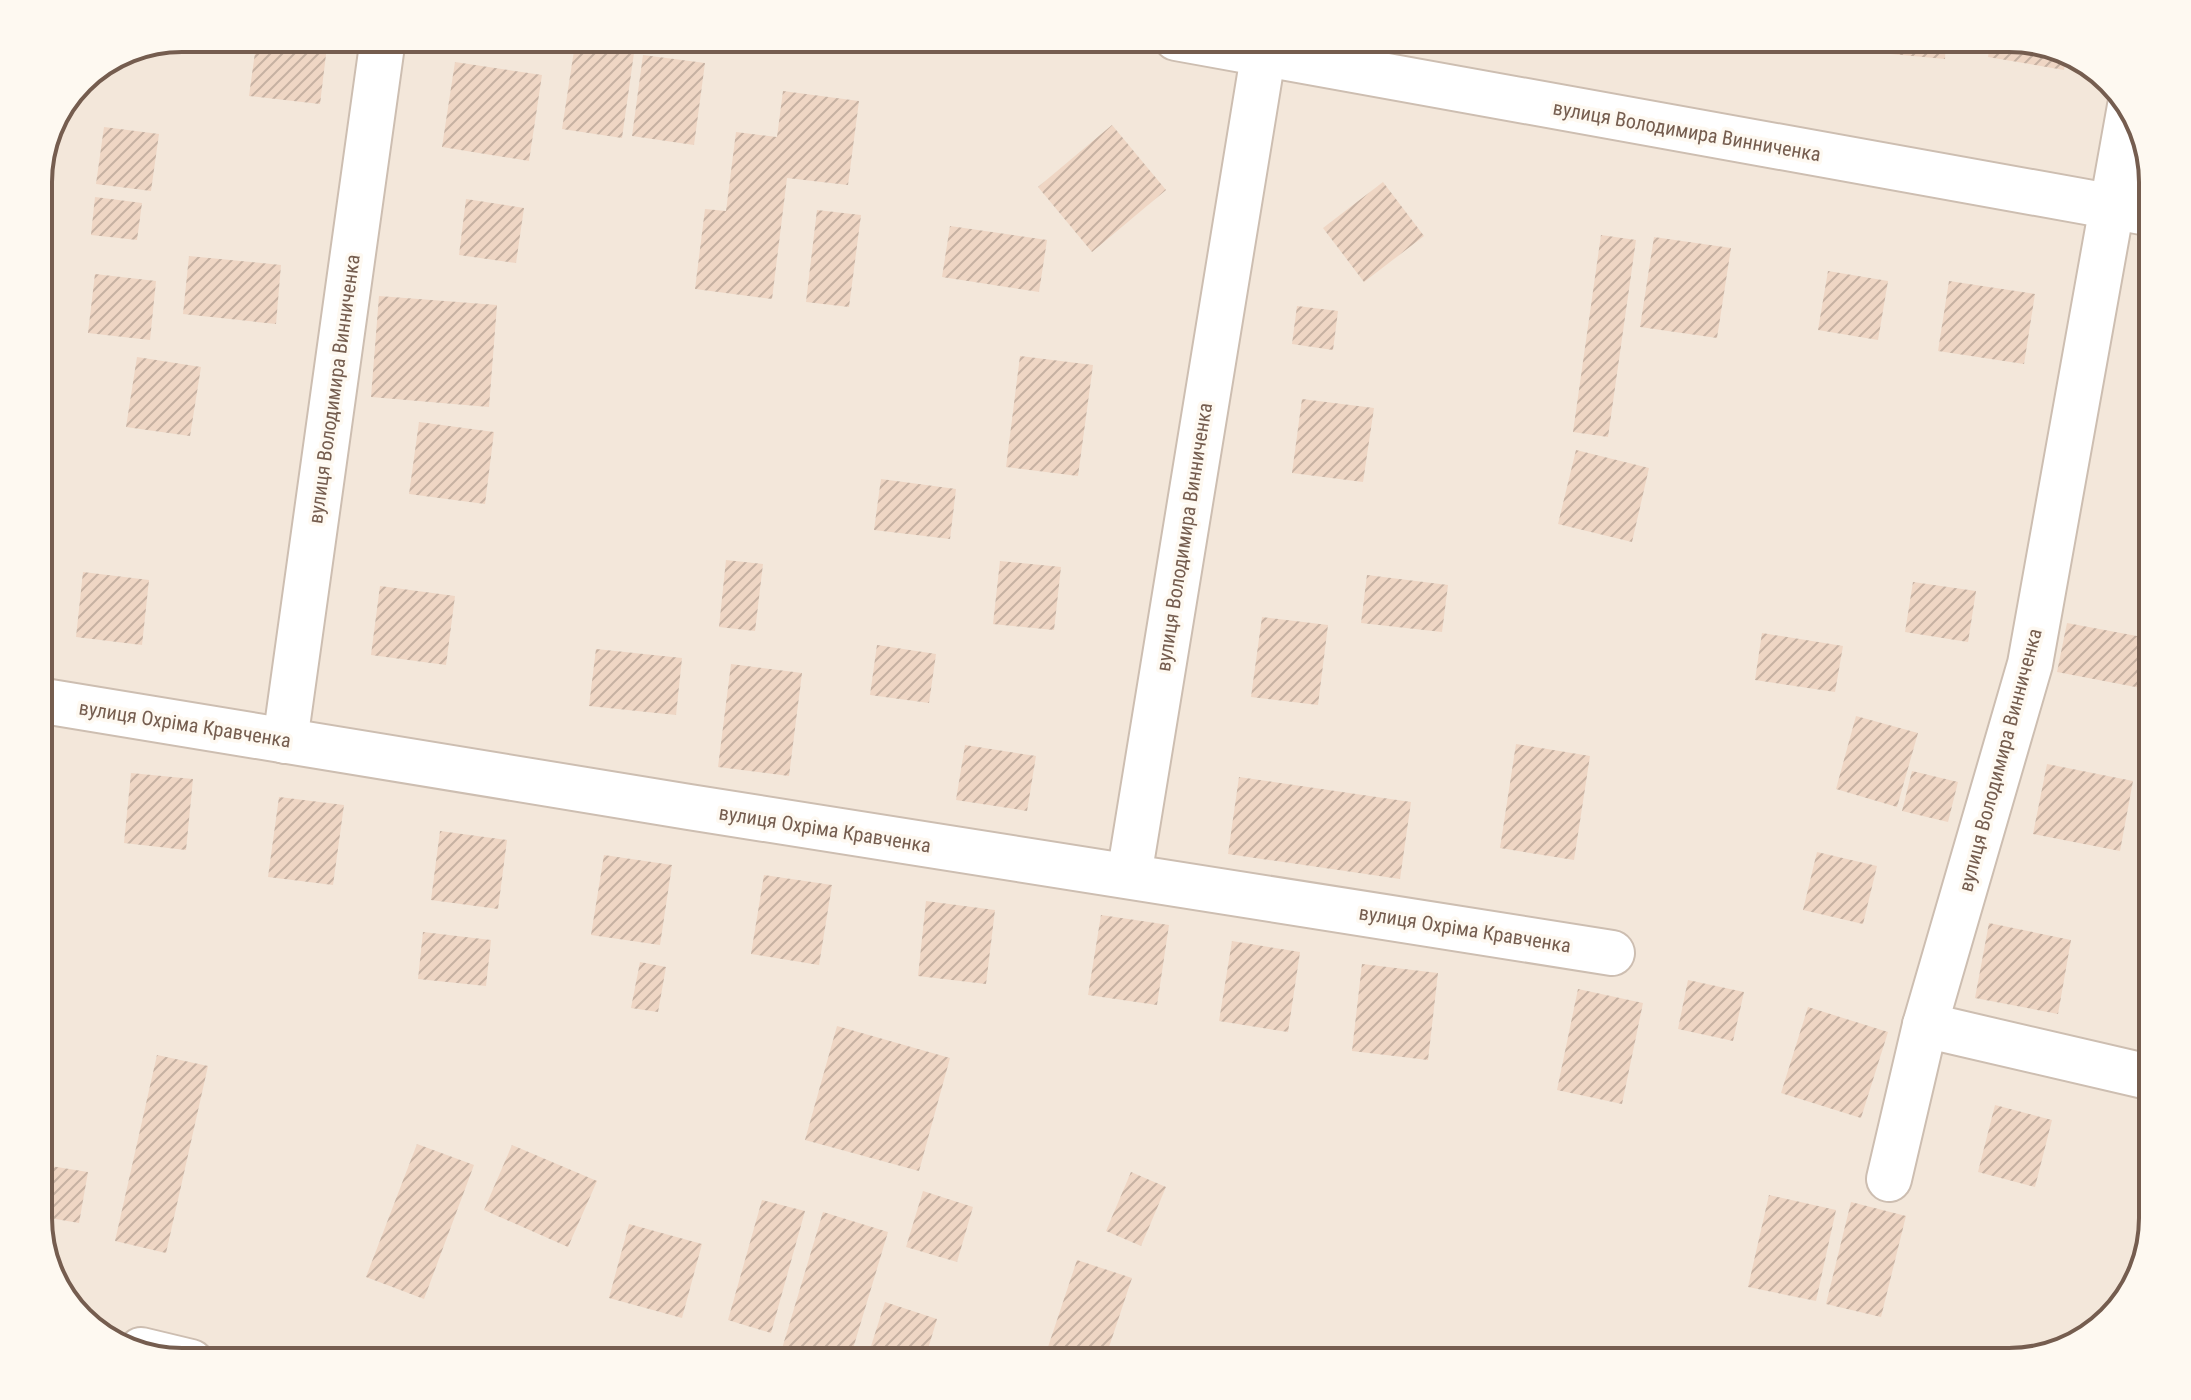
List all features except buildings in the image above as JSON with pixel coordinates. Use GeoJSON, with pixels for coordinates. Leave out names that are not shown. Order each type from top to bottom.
{"type":"FeatureCollection","features":[{"type":"Feature","properties":{"kind":"street","name":"вулиця Володимира Винниченка"},"geometry":{"type":"LineString","coordinates":[[285,741],[381,52]]}},
{"type":"Feature","properties":{"kind":"street","name":"вулиця Володимира Винниченка"},"geometry":{"type":"LineString","coordinates":[[1129,876],[1264,52]]}},
{"type":"Feature","properties":{"kind":"street","name":"вулиця Володимира Винниченка"},"geometry":{"type":"LineString","coordinates":[[1297,52],[2139,212]]}},
{"type":"Feature","properties":{"kind":"street","name":"вулиця Володимира Винниченка"},"geometry":{"type":"LineString","coordinates":[[1889,1179],[1925,1025],[2030,664],[2126,126]]}},
{"type":"Feature","properties":{"kind":"street","name":"вулиця Охріма Кравченка"},"geometry":{"type":"LineString","coordinates":[[52,702],[1612,953]]}},
{"type":"Feature","properties":{"kind":"street"},"geometry":{"type":"LineString","coordinates":[[1925,1025],[2139,1075]]}},
{"type":"Feature","properties":{"kind":"shaded area"},"geometry":{"type":"Polygon","coordinates":[[[2009,52],[2043,56],[2067,65],[2101,90],[2122,117],[2135,148],[2139,182],[2139,1218],[2135,1252],[2126,1276],[2095,1316],[2067,1335],[2043,1344],[2009,1348],[182,1348],[148,1344],[124,1335],[90,1310],[69,1283],[54,1244],[52,1227],[52,173],[62,132],[90,90],[132,62],[156,54],[2009,52]]]}}]}
